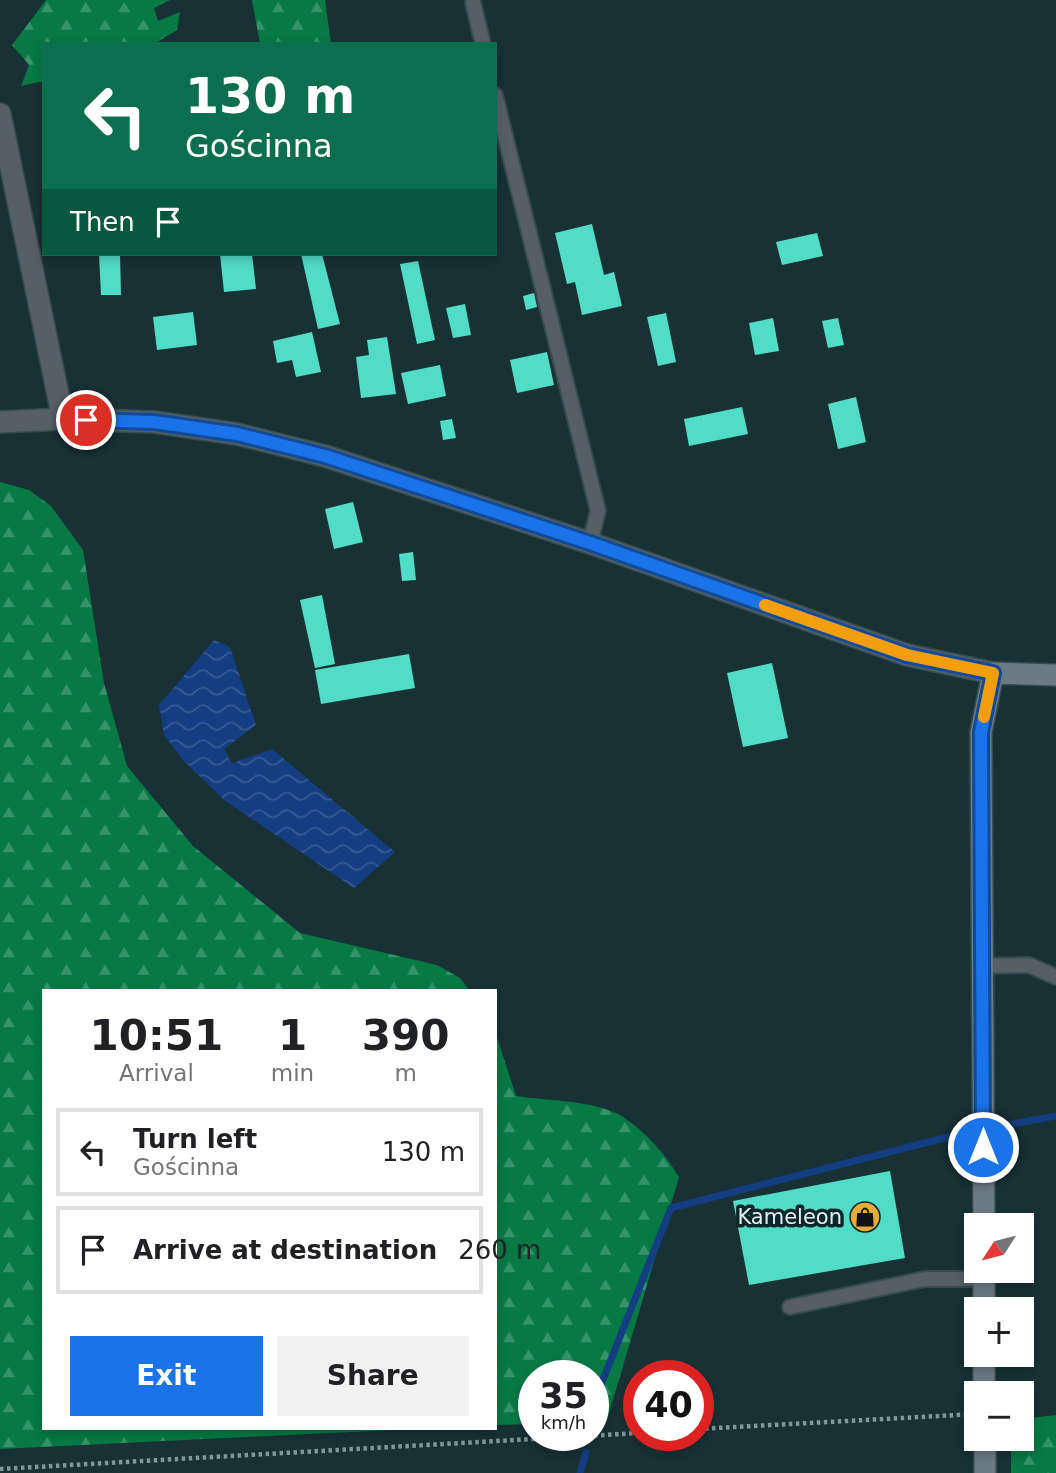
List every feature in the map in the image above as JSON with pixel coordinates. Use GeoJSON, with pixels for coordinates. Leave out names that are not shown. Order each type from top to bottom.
{"type":"FeatureCollection","features":[{"type":"Feature","properties":{"kind":"street"},"geometry":{"type":"LineString","coordinates":[[0,114],[63,419]]}},
{"type":"Feature","properties":{"kind":"street"},"geometry":{"type":"LineString","coordinates":[[0,422],[63,419],[154,422],[237,434],[325,456],[590,543],[907,655],[993,673],[1056,675]]}},
{"type":"Feature","properties":{"kind":"street"},"geometry":{"type":"LineString","coordinates":[[984,1213],[981,732],[993,673]]}},
{"type":"Feature","properties":{"kind":"street"},"geometry":{"type":"LineString","coordinates":[[985,1451],[985,1473]]}},
{"type":"Feature","properties":{"kind":"lane"},"geometry":{"type":"LineString","coordinates":[[473,4],[482,42]]}},
{"type":"Feature","properties":{"kind":"lane"},"geometry":{"type":"LineString","coordinates":[[497,103],[598,511],[590,543]]}},
{"type":"Feature","properties":{"kind":"lane"},"geometry":{"type":"LineString","coordinates":[[982,966],[1029,965],[1056,977]]}},
{"type":"Feature","properties":{"kind":"lane"},"geometry":{"type":"LineString","coordinates":[[790,1307],[925,1279],[964,1276]]}},
{"type":"Feature","properties":{"kind":"path"},"geometry":{"type":"LineString","coordinates":[[714,1428],[964,1415]]}},
{"type":"Feature","properties":{"kind":"path"},"geometry":{"type":"LineString","coordinates":[[0,1469],[623,1434]]}},
{"type":"Feature","properties":{"kind":"green space"},"geometry":{"type":"Polygon","coordinates":[[[46,0],[170,0],[154,8],[158,21],[180,12],[177,30],[157,42],[42,42],[42,81],[21,86],[29,65],[12,45],[46,0]]]}},
{"type":"Feature","properties":{"kind":"green space"},"geometry":{"type":"Polygon","coordinates":[[[252,0],[325,0],[331,42],[260,42],[252,0]]]}},
{"type":"Feature","properties":{"kind":"green space"},"geometry":{"type":"Polygon","coordinates":[[[0,482],[29,490],[51,506],[83,550],[104,683],[127,766],[193,846],[300,933],[437,965],[460,978],[468,989],[42,989],[42,1430],[393,1430],[0,1449],[0,482]]]}},
{"type":"Feature","properties":{"kind":"green space"},"geometry":{"type":"Polygon","coordinates":[[[497,1037],[516,1096],[586,1104],[612,1111],[647,1137],[679,1177],[609,1413],[609,1360],[518,1360],[518,1424],[497,1425],[497,1037]]]}},
{"type":"Feature","properties":{"kind":"green space"},"geometry":{"type":"Polygon","coordinates":[[[1056,1415],[1056,1473],[1011,1473],[1011,1451],[1034,1451],[1034,1418],[1056,1415]]]}},
{"type":"Feature","properties":{"kind":"water"},"geometry":{"type":"Polygon","coordinates":[[[214,640],[230,647],[256,725],[224,749],[232,763],[272,749],[395,852],[354,888],[224,800],[183,760],[164,735],[159,705],[214,640]]]}},
{"type":"Feature","properties":{"kind":"building"},"geometry":{"type":"Polygon","coordinates":[[[592,224],[604,275],[614,272],[622,306],[582,315],[575,282],[567,284],[555,233],[592,224]]]}},
{"type":"Feature","properties":{"kind":"building"},"geometry":{"type":"Polygon","coordinates":[[[817,233],[823,256],[782,265],[776,242],[817,233]]]}},
{"type":"Feature","properties":{"kind":"building"},"geometry":{"type":"Polygon","coordinates":[[[99,256],[120,256],[121,295],[101,295],[99,256]]]}},
{"type":"Feature","properties":{"kind":"building"},"geometry":{"type":"Polygon","coordinates":[[[220,256],[252,256],[256,289],[224,292],[220,256]]]}},
{"type":"Feature","properties":{"kind":"building"},"geometry":{"type":"Polygon","coordinates":[[[301,256],[323,256],[340,324],[318,329],[301,256]]]}},
{"type":"Feature","properties":{"kind":"building"},"geometry":{"type":"Polygon","coordinates":[[[418,261],[435,340],[417,344],[400,264],[418,261]]]}},
{"type":"Feature","properties":{"kind":"building"},"geometry":{"type":"Polygon","coordinates":[[[534,293],[537,307],[526,310],[523,296],[534,293]]]}},
{"type":"Feature","properties":{"kind":"building"},"geometry":{"type":"Polygon","coordinates":[[[465,304],[471,335],[453,338],[446,308],[465,304]]]}},
{"type":"Feature","properties":{"kind":"building"},"geometry":{"type":"Polygon","coordinates":[[[193,312],[197,345],[157,350],[153,317],[193,312]]]}},
{"type":"Feature","properties":{"kind":"building"},"geometry":{"type":"Polygon","coordinates":[[[666,313],[676,362],[658,366],[647,317],[666,313]]]}},
{"type":"Feature","properties":{"kind":"building"},"geometry":{"type":"Polygon","coordinates":[[[773,318],[779,351],[755,355],[749,323],[773,318]]]}},
{"type":"Feature","properties":{"kind":"building"},"geometry":{"type":"Polygon","coordinates":[[[838,318],[844,345],[828,348],[822,321],[838,318]]]}},
{"type":"Feature","properties":{"kind":"building"},"geometry":{"type":"Polygon","coordinates":[[[312,332],[321,372],[296,377],[292,360],[277,363],[273,341],[312,332]]]}},
{"type":"Feature","properties":{"kind":"building"},"geometry":{"type":"Polygon","coordinates":[[[387,337],[396,394],[361,398],[356,357],[369,355],[367,340],[387,337]]]}},
{"type":"Feature","properties":{"kind":"building"},"geometry":{"type":"Polygon","coordinates":[[[547,352],[554,385],[517,393],[510,360],[547,352]]]}},
{"type":"Feature","properties":{"kind":"building"},"geometry":{"type":"Polygon","coordinates":[[[440,365],[446,396],[408,404],[401,373],[440,365]]]}},
{"type":"Feature","properties":{"kind":"building"},"geometry":{"type":"Polygon","coordinates":[[[856,397],[866,442],[838,449],[828,404],[856,397]]]}},
{"type":"Feature","properties":{"kind":"building"},"geometry":{"type":"Polygon","coordinates":[[[742,407],[748,434],[689,446],[684,419],[742,407]]]}},
{"type":"Feature","properties":{"kind":"building"},"geometry":{"type":"Polygon","coordinates":[[[452,419],[456,438],[443,440],[440,421],[452,419]]]}},
{"type":"Feature","properties":{"kind":"building"},"geometry":{"type":"Polygon","coordinates":[[[353,502],[363,542],[334,549],[325,509],[353,502]]]}},
{"type":"Feature","properties":{"kind":"building"},"geometry":{"type":"Polygon","coordinates":[[[413,552],[416,580],[402,581],[399,554],[413,552]]]}},
{"type":"Feature","properties":{"kind":"building"},"geometry":{"type":"Polygon","coordinates":[[[322,595],[335,664],[315,668],[300,600],[322,595]]]}},
{"type":"Feature","properties":{"kind":"building"},"geometry":{"type":"Polygon","coordinates":[[[409,654],[415,688],[321,704],[315,670],[409,654]]]}},
{"type":"Feature","properties":{"kind":"building"},"geometry":{"type":"Polygon","coordinates":[[[772,663],[788,738],[743,747],[727,673],[772,663]]]}},
{"type":"Feature","properties":{"kind":"building"},"geometry":{"type":"Polygon","coordinates":[[[890,1171],[905,1258],[749,1285],[733,1201],[890,1171]]]}},
{"type":"Feature","properties":{"kind":"waterway"},"geometry":{"type":"LineString","coordinates":[[1012,1124],[1056,1116]]}},
{"type":"Feature","properties":{"kind":"waterway"},"geometry":{"type":"LineString","coordinates":[[609,1365],[671,1208],[956,1135]]}},
{"type":"Feature","properties":{"kind":"waterway"},"geometry":{"type":"LineString","coordinates":[[580,1473],[586,1452]]}},
{"type":"Feature","properties":{"kind":"slow traffic"},"geometry":{"type":"LineString","coordinates":[[765,605],[907,655],[993,673],[984,717]]}},
{"type":"Feature","properties":{"kind":"place","name":"Kameleon"},"geometry":{"type":"Point","coordinates":[865,1217]}},
{"type":"Feature","properties":{"kind":"route"},"geometry":{"type":"LineString","coordinates":[[86,420],[154,422],[237,434],[325,456],[590,543],[907,655],[993,673],[981,732],[983,1147]]}}]}
